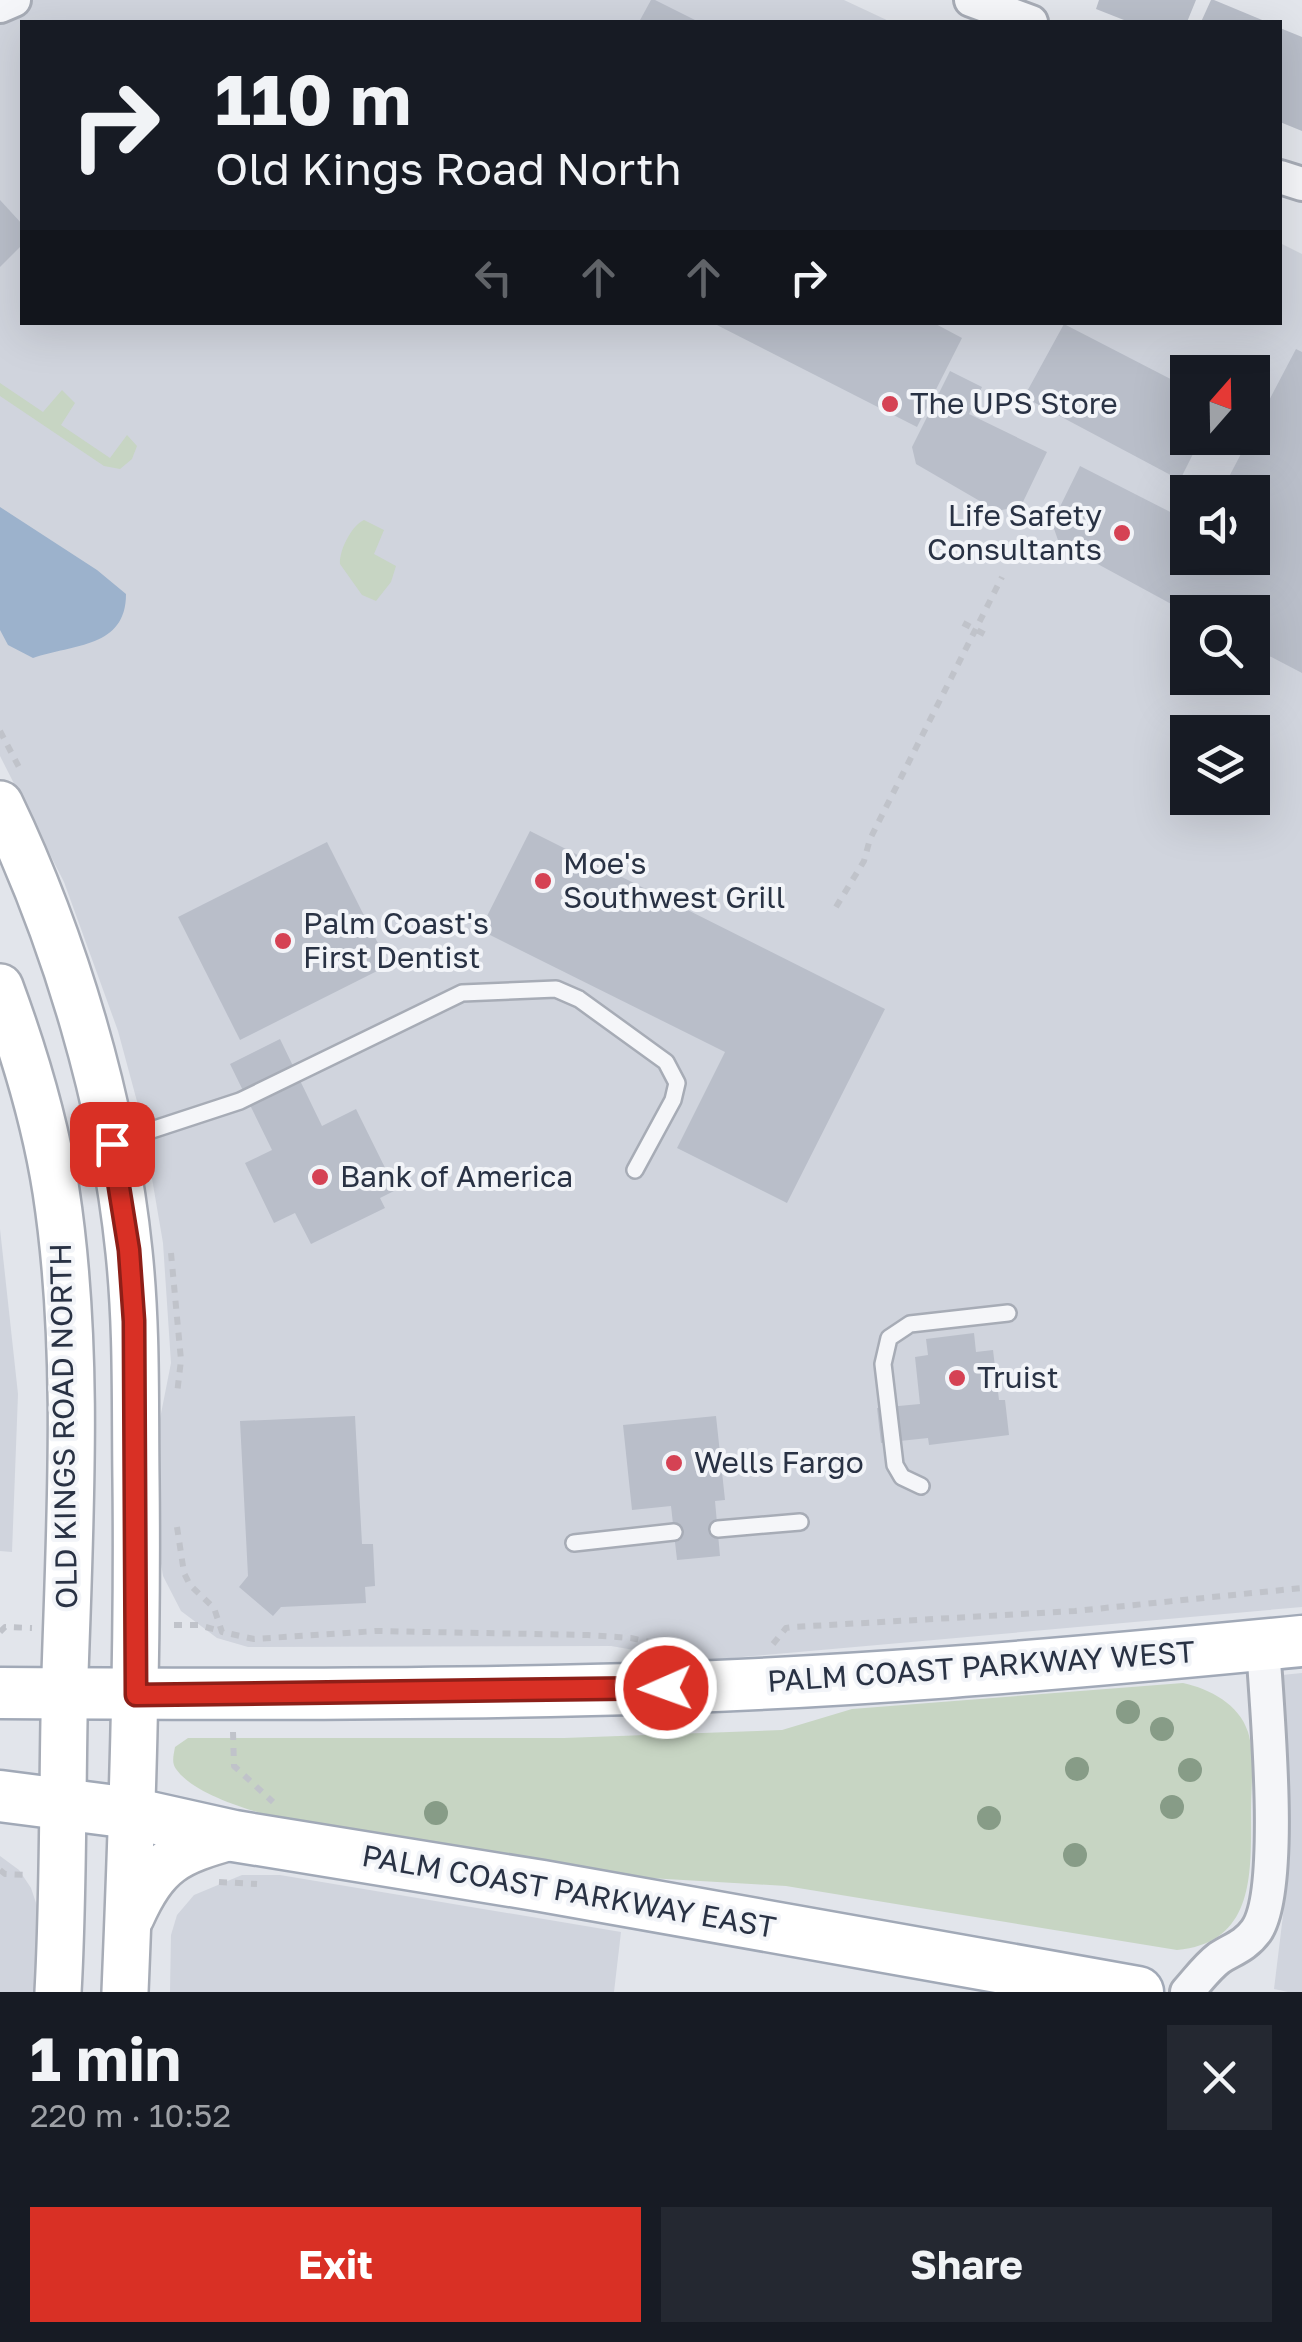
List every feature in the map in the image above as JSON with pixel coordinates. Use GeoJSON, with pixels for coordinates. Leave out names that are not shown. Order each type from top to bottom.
{"type":"FeatureCollection","features":[{"type":"Feature","properties":{"kind":"main road","name":"PALM COAST PARKWAY WEST"},"geometry":{"type":"LineString","coordinates":[[0,1693],[136,1695],[703,1686],[938,1673],[1282,1643]]}},
{"type":"Feature","properties":{"kind":"main road","name":"PALM COAST PARKWAY EAST"},"geometry":{"type":"LineString","coordinates":[[0,1796],[253,1827],[1138,1992]]}},
{"type":"Feature","properties":{"kind":"street"},"geometry":{"type":"LineString","coordinates":[[0,6],[14,0]]}},
{"type":"Feature","properties":{"kind":"street"},"geometry":{"type":"LineString","coordinates":[[971,0],[1025,20]]}},
{"type":"Feature","properties":{"kind":"street"},"geometry":{"type":"LineString","coordinates":[[0,804],[64,970],[112,1144],[129,1250],[134,1321],[136,1695],[125,1992]]}},
{"type":"Feature","properties":{"kind":"street","name":"OLD KINGS ROAD NORTH"},"geometry":{"type":"LineString","coordinates":[[0,987],[24,1055],[43,1130],[62,1238],[68,1413],[65,1804],[58,1992]]}},
{"type":"Feature","properties":{"kind":"street"},"geometry":{"type":"LineString","coordinates":[[1186,1992],[1218,1959],[1240,1948],[1255,1932],[1268,1900],[1282,1643]]}},
{"type":"Feature","properties":{"kind":"street"},"geometry":{"type":"LineString","coordinates":[[128,1924],[150,1879],[172,1858],[253,1827]]}},
{"type":"Feature","properties":{"kind":"lane"},"geometry":{"type":"LineString","coordinates":[[112,1144],[240,1102],[462,993],[556,989],[579,999],[666,1062],[677,1083],[674,1100],[635,1170]]}},
{"type":"Feature","properties":{"kind":"lane"},"geometry":{"type":"LineString","coordinates":[[920,1486],[902,1477],[895,1465],[883,1364],[888,1338],[910,1324],[1008,1312]]}},
{"type":"Feature","properties":{"kind":"lane"},"geometry":{"type":"LineString","coordinates":[[718,1529],[800,1522]]}},
{"type":"Feature","properties":{"kind":"lane"},"geometry":{"type":"LineString","coordinates":[[574,1543],[674,1532]]}},
{"type":"Feature","properties":{"kind":"path"},"geometry":{"type":"LineString","coordinates":[[836,907],[864,861],[870,839],[1002,577]]}},
{"type":"Feature","properties":{"kind":"path"},"geometry":{"type":"LineString","coordinates":[[963,624],[986,635]]}},
{"type":"Feature","properties":{"kind":"path"},"geometry":{"type":"LineString","coordinates":[[174,1280],[181,1360],[176,1402]]}},
{"type":"Feature","properties":{"kind":"path"},"geometry":{"type":"LineString","coordinates":[[176,1514],[184,1574],[214,1608],[222,1632]]}},
{"type":"Feature","properties":{"kind":"path"},"geometry":{"type":"LineString","coordinates":[[766,1650],[786,1628],[793,1627],[1075,1611],[1302,1588]]}},
{"type":"Feature","properties":{"kind":"path"},"geometry":{"type":"LineString","coordinates":[[198,1625],[254,1640],[376,1630],[571,1634],[631,1638],[680,1648]]}},
{"type":"Feature","properties":{"kind":"path"},"geometry":{"type":"LineString","coordinates":[[233,1740],[234,1766],[274,1803],[253,1827]]}},
{"type":"Feature","properties":{"kind":"shaded area"},"geometry":{"type":"Polygon","coordinates":[[[0,0],[844,0],[887,20],[20,20],[20,325],[1282,325],[1282,244],[1302,254],[1302,1607],[698,1661],[611,1646],[248,1647],[217,1638],[181,1611],[163,1576],[156,1532],[156,1439],[171,1363],[163,1243],[142,1120],[118,1031],[64,882],[0,756],[0,0]]]}},
{"type":"Feature","properties":{"kind":"shaded area"},"geometry":{"type":"Polygon","coordinates":[[[0,1229],[18,1394],[12,1552],[0,1551],[0,1229]]]}},
{"type":"Feature","properties":{"kind":"shaded area"},"geometry":{"type":"Polygon","coordinates":[[[1302,1673],[1302,1992],[1288,1992],[1274,1989],[1290,1858],[1282,1675],[1302,1673]]]}},
{"type":"Feature","properties":{"kind":"shaded area"},"geometry":{"type":"Polygon","coordinates":[[[0,1856],[19,1870],[38,1909],[37,1992],[0,1992],[0,1856]]]}},
{"type":"Feature","properties":{"kind":"shaded area"},"geometry":{"type":"Polygon","coordinates":[[[242,1875],[280,1875],[621,1932],[614,1992],[170,1992],[171,1935],[177,1915],[194,1895],[242,1875]]]}},
{"type":"Feature","properties":{"kind":"green space"},"geometry":{"type":"Polygon","coordinates":[[[0,383],[43,412],[62,390],[75,403],[61,425],[110,458],[127,435],[137,446],[132,459],[120,469],[104,466],[0,396],[0,383]]]}},
{"type":"Feature","properties":{"kind":"green space"},"geometry":{"type":"Polygon","coordinates":[[[364,520],[384,530],[374,554],[396,566],[391,582],[376,601],[362,595],[340,564],[347,539],[364,520]]]}},
{"type":"Feature","properties":{"kind":"green space"},"geometry":{"type":"Polygon","coordinates":[[[1183,1683],[1222,1699],[1238,1713],[1248,1732],[1252,1761],[1251,1857],[1244,1900],[1235,1919],[1222,1934],[1203,1944],[1177,1950],[786,1886],[649,1878],[283,1819],[241,1807],[196,1787],[176,1769],[173,1761],[175,1747],[188,1738],[564,1738],[782,1730],[852,1709],[1183,1683]]]}},
{"type":"Feature","properties":{"kind":"water"},"geometry":{"type":"Polygon","coordinates":[[[0,507],[97,570],[126,594],[124,612],[117,625],[95,641],[33,658],[8,645],[0,630],[0,507]]]}},
{"type":"Feature","properties":{"kind":"building"},"geometry":{"type":"Polygon","coordinates":[[[651,0],[655,0],[695,20],[640,20],[651,0]]]}},
{"type":"Feature","properties":{"kind":"building"},"geometry":{"type":"Polygon","coordinates":[[[1099,0],[1196,0],[1188,20],[1124,20],[1096,9],[1099,0]]]}},
{"type":"Feature","properties":{"kind":"building"},"geometry":{"type":"Polygon","coordinates":[[[1214,0],[1262,20],[1202,20],[1214,0]]]}},
{"type":"Feature","properties":{"kind":"building"},"geometry":{"type":"Polygon","coordinates":[[[1282,29],[1302,37],[1302,131],[1282,123],[1282,29]]]}},
{"type":"Feature","properties":{"kind":"building"},"geometry":{"type":"Polygon","coordinates":[[[0,200],[20,222],[20,247],[0,267],[0,200]]]}},
{"type":"Feature","properties":{"kind":"building"},"geometry":{"type":"Polygon","coordinates":[[[717,325],[938,325],[962,338],[917,427],[717,325]]]}},
{"type":"Feature","properties":{"kind":"building"},"geometry":{"type":"Polygon","coordinates":[[[1063,325],[1170,379],[1170,455],[1192,455],[1182,475],[1171,475],[1024,397],[1063,325]]]}},
{"type":"Feature","properties":{"kind":"building"},"geometry":{"type":"Polygon","coordinates":[[[1296,349],[1302,352],[1302,673],[1270,656],[1270,595],[1170,595],[1170,603],[1059,543],[1052,523],[1080,466],[1170,512],[1170,575],[1270,575],[1270,475],[1230,475],[1240,455],[1270,455],[1270,399],[1296,349]]]}},
{"type":"Feature","properties":{"kind":"building"},"geometry":{"type":"Polygon","coordinates":[[[950,371],[982,387],[969,414],[1047,452],[1021,506],[997,511],[916,464],[912,447],[950,371]]]}},
{"type":"Feature","properties":{"kind":"building"},"geometry":{"type":"Polygon","coordinates":[[[530,831],[885,1009],[787,1203],[677,1148],[725,1052],[480,930],[530,831]]]}},
{"type":"Feature","properties":{"kind":"building","name":"Palm Coast's First Dentist"},"geometry":{"type":"Polygon","coordinates":[[[327,842],[389,965],[240,1040],[178,917],[327,842]]]}},
{"type":"Feature","properties":{"kind":"building","name":"Bank of America"},"geometry":{"type":"Polygon","coordinates":[[[280,1039],[322,1126],[356,1109],[396,1190],[380,1198],[385,1208],[311,1244],[295,1213],[274,1223],[245,1163],[272,1150],[230,1064],[280,1039]]]}},
{"type":"Feature","properties":{"kind":"building","name":"Truist"},"geometry":{"type":"Polygon","coordinates":[[[974,1333],[976,1352],[993,1350],[999,1400],[1005,1400],[1009,1435],[929,1445],[928,1438],[881,1443],[877,1408],[920,1404],[915,1357],[928,1355],[926,1339],[974,1333]]]}},
{"type":"Feature","properties":{"kind":"building"},"geometry":{"type":"Polygon","coordinates":[[[355,1416],[362,1544],[373,1544],[375,1586],[365,1587],[366,1603],[281,1607],[273,1616],[239,1587],[248,1576],[240,1421],[355,1416]]]}},
{"type":"Feature","properties":{"kind":"building","name":"Wells Fargo"},"geometry":{"type":"Polygon","coordinates":[[[716,1416],[725,1500],[715,1501],[720,1556],[677,1560],[671,1506],[632,1510],[623,1425],[716,1416]]]}},
{"type":"Feature","properties":{"kind":"place","name":"The UPS Store"},"geometry":{"type":"Point","coordinates":[890,404]}},
{"type":"Feature","properties":{"kind":"place","name":"Life Safety Consultants"},"geometry":{"type":"Point","coordinates":[1122,533]}},
{"type":"Feature","properties":{"kind":"place","name":"Moe's Southwest Grill"},"geometry":{"type":"Point","coordinates":[543,881]}},
{"type":"Feature","properties":{"kind":"place","name":"Palm Coast's First Dentist"},"geometry":{"type":"Point","coordinates":[283,941]}},
{"type":"Feature","properties":{"kind":"place","name":"Bank of America"},"geometry":{"type":"Point","coordinates":[320,1177]}},
{"type":"Feature","properties":{"kind":"place","name":"Truist"},"geometry":{"type":"Point","coordinates":[957,1378]}},
{"type":"Feature","properties":{"kind":"place","name":"Wells Fargo"},"geometry":{"type":"Point","coordinates":[674,1463]}},
{"type":"Feature","properties":{"kind":"route"},"geometry":{"type":"LineString","coordinates":[[112,1144],[129,1250],[134,1321],[136,1695],[666,1688]]}}]}
